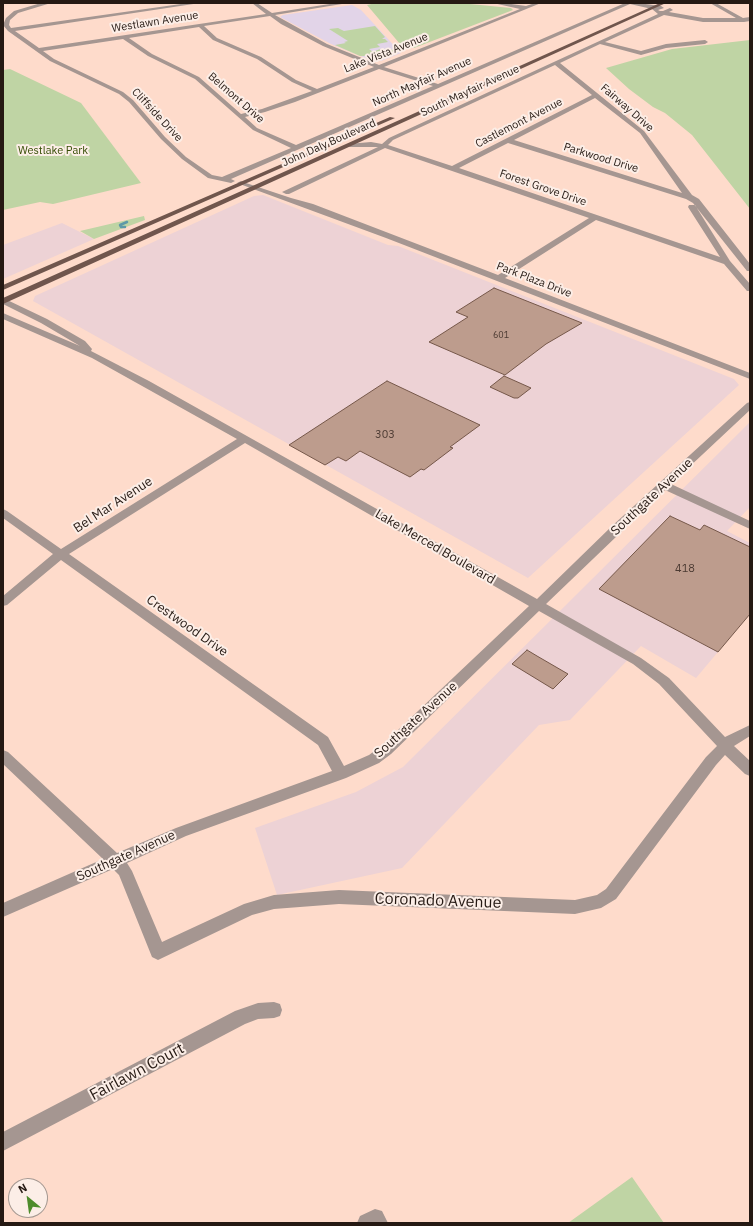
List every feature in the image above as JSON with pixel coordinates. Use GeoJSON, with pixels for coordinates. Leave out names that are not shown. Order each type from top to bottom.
{"type":"FeatureCollection","features":[{"type":"Feature","properties":{"kind":"main road","name":"John Daly Boulevard"},"geometry":{"type":"LineString","coordinates":[[3,301],[265,184],[652,6],[664,3]]}},
{"type":"Feature","properties":{"kind":"main road"},"geometry":{"type":"LineString","coordinates":[[460,87],[644,6]]}},
{"type":"Feature","properties":{"kind":"main road","name":"John Daly Boulevard"},"geometry":{"type":"LineString","coordinates":[[3,288],[395,116]]}},
{"type":"Feature","properties":{"kind":"main road"},"geometry":{"type":"LineString","coordinates":[[3,282],[77,251],[97,246]]}},
{"type":"Feature","properties":{"kind":"street"},"geometry":{"type":"LineString","coordinates":[[49,3],[27,8],[10,17],[6,24],[10,30],[198,3]]}},
{"type":"Feature","properties":{"kind":"street"},"geometry":{"type":"LineString","coordinates":[[254,3],[292,28],[325,45],[380,67],[438,86]]}},
{"type":"Feature","properties":{"kind":"street","name":"Westlawn Avenue"},"geometry":{"type":"LineString","coordinates":[[37,50],[346,3]]}},
{"type":"Feature","properties":{"kind":"street"},"geometry":{"type":"LineString","coordinates":[[495,3],[526,8]]}},
{"type":"Feature","properties":{"kind":"street","name":"Lake Vista Avenue"},"geometry":{"type":"LineString","coordinates":[[239,116],[278,106],[318,92],[539,3]]}},
{"type":"Feature","properties":{"kind":"street"},"geometry":{"type":"LineString","coordinates":[[630,3],[652,6],[658,12],[668,12],[703,20],[750,19]]}},
{"type":"Feature","properties":{"kind":"street","name":"North Mayfair Avenue"},"geometry":{"type":"LineString","coordinates":[[222,180],[630,3]]}},
{"type":"Feature","properties":{"kind":"street"},"geometry":{"type":"LineString","coordinates":[[712,3],[744,20]]}},
{"type":"Feature","properties":{"kind":"street","name":"South Mayfair Avenue"},"geometry":{"type":"LineString","coordinates":[[286,192],[385,146],[391,139],[668,12]]}},
{"type":"Feature","properties":{"kind":"street"},"geometry":{"type":"LineString","coordinates":[[3,16],[10,17]]}},
{"type":"Feature","properties":{"kind":"street"},"geometry":{"type":"LineString","coordinates":[[718,20],[745,26]]}},
{"type":"Feature","properties":{"kind":"street"},"geometry":{"type":"LineString","coordinates":[[200,25],[215,39],[259,58],[300,85],[318,92]]}},
{"type":"Feature","properties":{"kind":"street","name":"Cliffside Drive"},"geometry":{"type":"LineString","coordinates":[[10,30],[52,60],[121,93],[176,151],[206,174],[222,180],[241,183]]}},
{"type":"Feature","properties":{"kind":"street","name":"Belmont Drive"},"geometry":{"type":"LineString","coordinates":[[124,37],[150,55],[197,78],[209,87],[239,116],[261,132],[296,148]]}},
{"type":"Feature","properties":{"kind":"street"},"geometry":{"type":"LineString","coordinates":[[600,43],[640,53],[666,46],[705,42]]}},
{"type":"Feature","properties":{"kind":"street","name":"Fairway Drive"},"geometry":{"type":"LineString","coordinates":[[556,63],[642,132],[689,197],[696,201],[750,269]]}},
{"type":"Feature","properties":{"kind":"street","name":"Castlemont Avenue"},"geometry":{"type":"LineString","coordinates":[[452,169],[596,95]]}},
{"type":"Feature","properties":{"kind":"street","name":"Parkwood Drive"},"geometry":{"type":"LineString","coordinates":[[507,140],[689,197]]}},
{"type":"Feature","properties":{"kind":"street","name":"Forest Grove Drive"},"geometry":{"type":"LineString","coordinates":[[350,145],[371,144],[385,146],[727,262]]}},
{"type":"Feature","properties":{"kind":"street","name":"Park Plaza Drive"},"geometry":{"type":"LineString","coordinates":[[241,183],[265,184],[304,199],[310,206]]}},
{"type":"Feature","properties":{"kind":"street","name":"Park Plaza Drive"},"geometry":{"type":"LineString","coordinates":[[241,183],[288,200],[310,206],[750,376]]}},
{"type":"Feature","properties":{"kind":"street","name":"Fairway Drive"},"geometry":{"type":"LineString","coordinates":[[689,197],[688,201],[727,262],[750,289]]}},
{"type":"Feature","properties":{"kind":"street"},"geometry":{"type":"LineString","coordinates":[[498,279],[595,217]]}},
{"type":"Feature","properties":{"kind":"street","name":"Lake Merced Boulevard"},"geometry":{"type":"LineString","coordinates":[[3,301],[41,319],[82,343],[95,356]]}},
{"type":"Feature","properties":{"kind":"street","name":"Lake Merced Boulevard"},"geometry":{"type":"LineString","coordinates":[[5,319],[95,356],[421,538],[537,606],[637,661],[656,674],[672,688],[725,746],[750,770]]}},
{"type":"Feature","properties":{"kind":"street","name":"Southgate Avenue"},"geometry":{"type":"LineString","coordinates":[[3,910],[181,832],[341,774],[374,759],[386,750],[750,405]]}},
{"type":"Feature","properties":{"kind":"street","name":"Bel Mar Avenue"},"geometry":{"type":"LineString","coordinates":[[3,602],[61,554],[244,439]]}},
{"type":"Feature","properties":{"kind":"street"},"geometry":{"type":"LineString","coordinates":[[664,485],[750,525]]}},
{"type":"Feature","properties":{"kind":"street","name":"Crestwood Drive"},"geometry":{"type":"LineString","coordinates":[[3,512],[323,740],[341,774]]}},
{"type":"Feature","properties":{"kind":"street","name":"Coronado Avenue"},"geometry":{"type":"LineString","coordinates":[[113,861],[125,871],[158,952],[249,909],[274,902],[339,897],[575,907],[601,901],[611,894],[711,761],[732,739],[750,730]]}},
{"type":"Feature","properties":{"kind":"street"},"geometry":{"type":"LineString","coordinates":[[3,756],[89,835],[113,861]]}},
{"type":"Feature","properties":{"kind":"street","name":"Fairlawn Court"},"geometry":{"type":"LineString","coordinates":[[3,1142],[241,1017],[258,1011],[274,1010]]}},
{"type":"Feature","properties":{"kind":"shaded area"},"geometry":{"type":"Polygon","coordinates":[[[352,5],[361,10],[401,53],[381,61],[373,61],[331,44],[280,17],[283,15],[352,5]]]}},
{"type":"Feature","properties":{"kind":"shaded area"},"geometry":{"type":"Polygon","coordinates":[[[263,195],[388,245],[398,246],[734,379],[739,385],[528,578],[33,301],[35,296],[254,196],[263,195]]]}},
{"type":"Feature","properties":{"kind":"shaded area"},"geometry":{"type":"Polygon","coordinates":[[[62,223],[94,239],[3,279],[3,245],[62,223]]]}},
{"type":"Feature","properties":{"kind":"shaded area"},"geometry":{"type":"Polygon","coordinates":[[[750,422],[750,507],[727,531],[750,543],[750,614],[696,678],[641,646],[570,720],[539,725],[402,868],[277,895],[255,828],[356,792],[403,767],[750,422]]]}},
{"type":"Feature","properties":{"kind":"green space"},"geometry":{"type":"Polygon","coordinates":[[[376,3],[470,4],[511,8],[513,10],[414,48],[400,44],[367,5],[376,3]]]}},
{"type":"Feature","properties":{"kind":"green space"},"geometry":{"type":"Polygon","coordinates":[[[375,26],[385,37],[382,39],[385,39],[388,42],[377,44],[380,47],[369,49],[373,52],[380,49],[390,49],[395,51],[394,54],[382,56],[373,53],[369,56],[360,56],[335,45],[346,43],[344,42],[348,41],[329,29],[338,28],[344,31],[375,26]]]}},
{"type":"Feature","properties":{"kind":"green space"},"geometry":{"type":"Polygon","coordinates":[[[750,40],[750,209],[692,135],[665,113],[653,107],[629,89],[606,68],[672,49],[750,40]]]}},
{"type":"Feature","properties":{"kind":"green space","name":"Westlake Park"},"geometry":{"type":"Polygon","coordinates":[[[10,69],[81,103],[141,183],[53,204],[40,202],[3,210],[3,70],[10,69]]]}},
{"type":"Feature","properties":{"kind":"green space"},"geometry":{"type":"Polygon","coordinates":[[[144,216],[145,220],[94,239],[80,231],[144,216]]]}},
{"type":"Feature","properties":{"kind":"green space"},"geometry":{"type":"Polygon","coordinates":[[[632,1177],[664,1223],[568,1223],[632,1177]]]}},
{"type":"Feature","properties":{"kind":"building"},"geometry":{"type":"Polygon","coordinates":[[[494,288],[582,323],[546,344],[505,375],[429,342],[468,317],[456,312],[494,288]]]}},
{"type":"Feature","properties":{"kind":"building"},"geometry":{"type":"Polygon","coordinates":[[[504,376],[531,388],[518,398],[514,398],[490,387],[504,376]]]}},
{"type":"Feature","properties":{"kind":"building"},"geometry":{"type":"Polygon","coordinates":[[[387,381],[480,425],[450,447],[453,448],[424,470],[421,469],[410,477],[360,451],[346,461],[338,457],[325,465],[289,445],[387,381]]]}},
{"type":"Feature","properties":{"kind":"building"},"geometry":{"type":"Polygon","coordinates":[[[670,516],[700,530],[704,525],[750,547],[750,614],[718,652],[599,589],[670,516]]]}},
{"type":"Feature","properties":{"kind":"building"},"geometry":{"type":"Polygon","coordinates":[[[527,650],[568,674],[553,689],[512,664],[527,650]]]}},
{"type":"Feature","properties":{"kind":"waterway"},"geometry":{"type":"LineString","coordinates":[[125,227],[121,227],[120,225],[127,222]]}}]}
